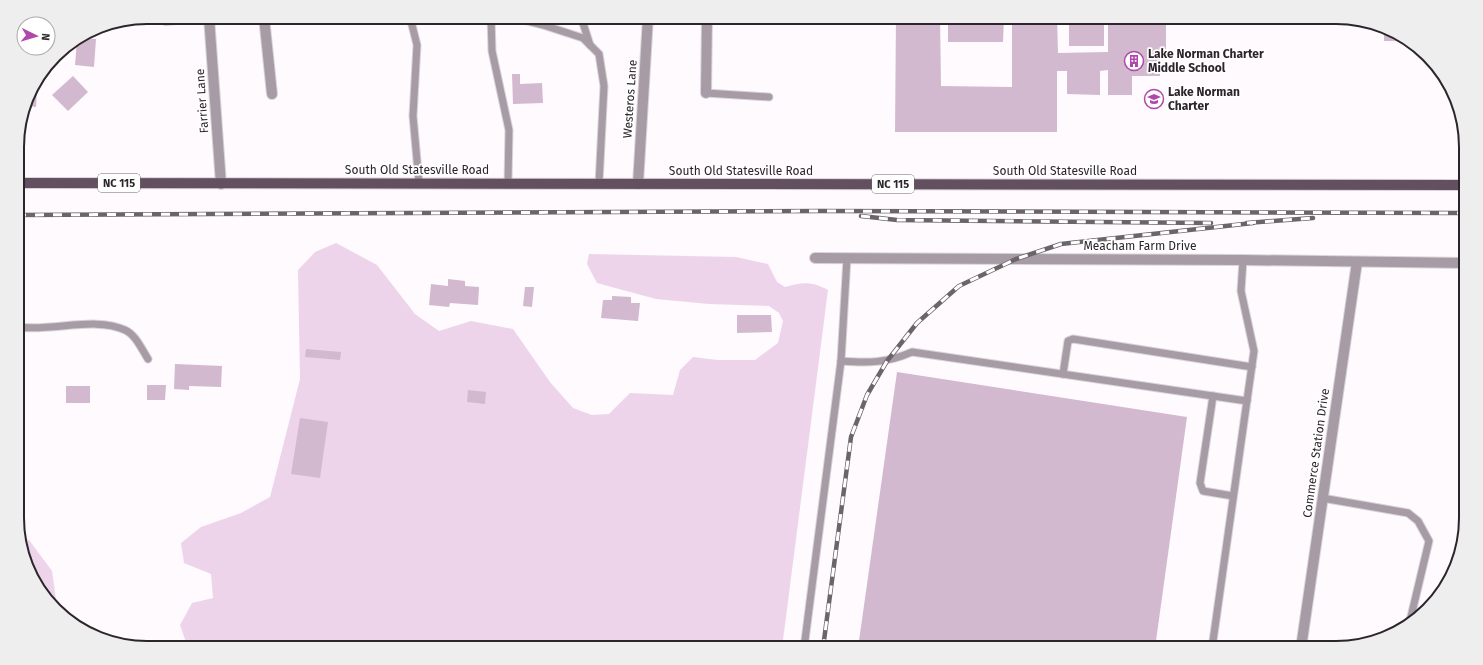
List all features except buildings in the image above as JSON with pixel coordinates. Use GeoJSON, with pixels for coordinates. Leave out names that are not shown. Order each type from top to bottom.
{"type":"FeatureCollection","features":[{"type":"Feature","properties":{"kind":"main road","name":"South Old Statesville Road"},"geometry":{"type":"LineString","coordinates":[[24,183],[1459,185]]}},
{"type":"Feature","properties":{"kind":"street","name":"Farrier Lane"},"geometry":{"type":"LineString","coordinates":[[210,24],[221,184]]}},
{"type":"Feature","properties":{"kind":"street"},"geometry":{"type":"LineString","coordinates":[[265,24],[272,94]]}},
{"type":"Feature","properties":{"kind":"street","name":"Westeros Lane"},"geometry":{"type":"LineString","coordinates":[[638,184],[648,24]]}},
{"type":"Feature","properties":{"kind":"street"},"geometry":{"type":"LineString","coordinates":[[706,93],[707,24]]}},
{"type":"Feature","properties":{"kind":"street","name":"Meacham Farm Drive"},"geometry":{"type":"LineString","coordinates":[[815,258],[1243,260],[1459,263]]}},
{"type":"Feature","properties":{"kind":"street","name":"Commerce Station Drive"},"geometry":{"type":"LineString","coordinates":[[1302,641],[1357,262]]}},
{"type":"Feature","properties":{"kind":"lane"},"geometry":{"type":"LineString","coordinates":[[412,24],[417,45],[413,116],[419,183]]}},
{"type":"Feature","properties":{"kind":"lane"},"geometry":{"type":"LineString","coordinates":[[491,24],[492,51],[509,130],[508,183]]}},
{"type":"Feature","properties":{"kind":"lane"},"geometry":{"type":"LineString","coordinates":[[539,24],[582,38],[599,54],[604,86],[600,183]]}},
{"type":"Feature","properties":{"kind":"lane"},"geometry":{"type":"LineString","coordinates":[[583,24],[590,45]]}},
{"type":"Feature","properties":{"kind":"lane"},"geometry":{"type":"LineString","coordinates":[[706,93],[769,97]]}},
{"type":"Feature","properties":{"kind":"lane"},"geometry":{"type":"LineString","coordinates":[[805,641],[841,361],[847,258]]}},
{"type":"Feature","properties":{"kind":"lane"},"geometry":{"type":"LineString","coordinates":[[1213,641],[1254,352],[1241,291],[1243,260]]}},
{"type":"Feature","properties":{"kind":"lane"},"geometry":{"type":"LineString","coordinates":[[24,327],[54,328],[107,324],[127,330],[137,341],[148,359]]}},
{"type":"Feature","properties":{"kind":"lane"},"geometry":{"type":"LineString","coordinates":[[1063,374],[1068,341],[1073,339],[1252,367]]}},
{"type":"Feature","properties":{"kind":"lane"},"geometry":{"type":"LineString","coordinates":[[841,361],[866,363],[886,361],[912,352],[1247,401]]}},
{"type":"Feature","properties":{"kind":"lane"},"geometry":{"type":"LineString","coordinates":[[1213,396],[1200,483],[1203,491],[1233,496]]}},
{"type":"Feature","properties":{"kind":"lane"},"geometry":{"type":"LineString","coordinates":[[1322,498],[1408,513],[1418,521],[1429,541],[1411,615]]}},
{"type":"Feature","properties":{"kind":"shaded area"},"geometry":{"type":"Polygon","coordinates":[[[336,243],[377,265],[415,314],[439,331],[471,321],[513,329],[550,382],[573,408],[592,415],[609,414],[630,393],[673,395],[680,370],[693,357],[717,360],[755,360],[778,343],[783,321],[779,313],[769,306],[709,304],[656,299],[597,283],[587,264],[589,254],[736,257],[768,264],[777,282],[785,287],[807,283],[817,285],[828,290],[783,641],[186,641],[180,625],[192,603],[213,598],[211,574],[184,563],[181,543],[201,527],[241,513],[270,497],[300,379],[298,270],[315,252],[336,243]]]}},
{"type":"Feature","properties":{"kind":"shaded area"},"geometry":{"type":"Polygon","coordinates":[[[26,539],[29,540],[52,571],[56,600],[33,565],[26,539]]]}},
{"type":"Feature","properties":{"kind":"railway"},"geometry":{"type":"LineString","coordinates":[[24,215],[820,211],[1459,213]]}},
{"type":"Feature","properties":{"kind":"railway"},"geometry":{"type":"LineString","coordinates":[[861,216],[897,220],[1211,223]]}},
{"type":"Feature","properties":{"kind":"railway"},"geometry":{"type":"LineString","coordinates":[[1247,223],[1313,218]]}},
{"type":"Feature","properties":{"kind":"railway"},"geometry":{"type":"LineString","coordinates":[[824,641],[851,437],[867,395],[887,361],[917,323],[959,286],[1016,259],[1061,244],[1253,223]]}},
{"type":"Feature","properties":{"kind":"place","name":"Lake Norman Charter Middle School"},"geometry":{"type":"Point","coordinates":[1134,61]}},
{"type":"Feature","properties":{"kind":"place","name":"Lake Norman Charter"},"geometry":{"type":"Point","coordinates":[1154,99]}}]}
